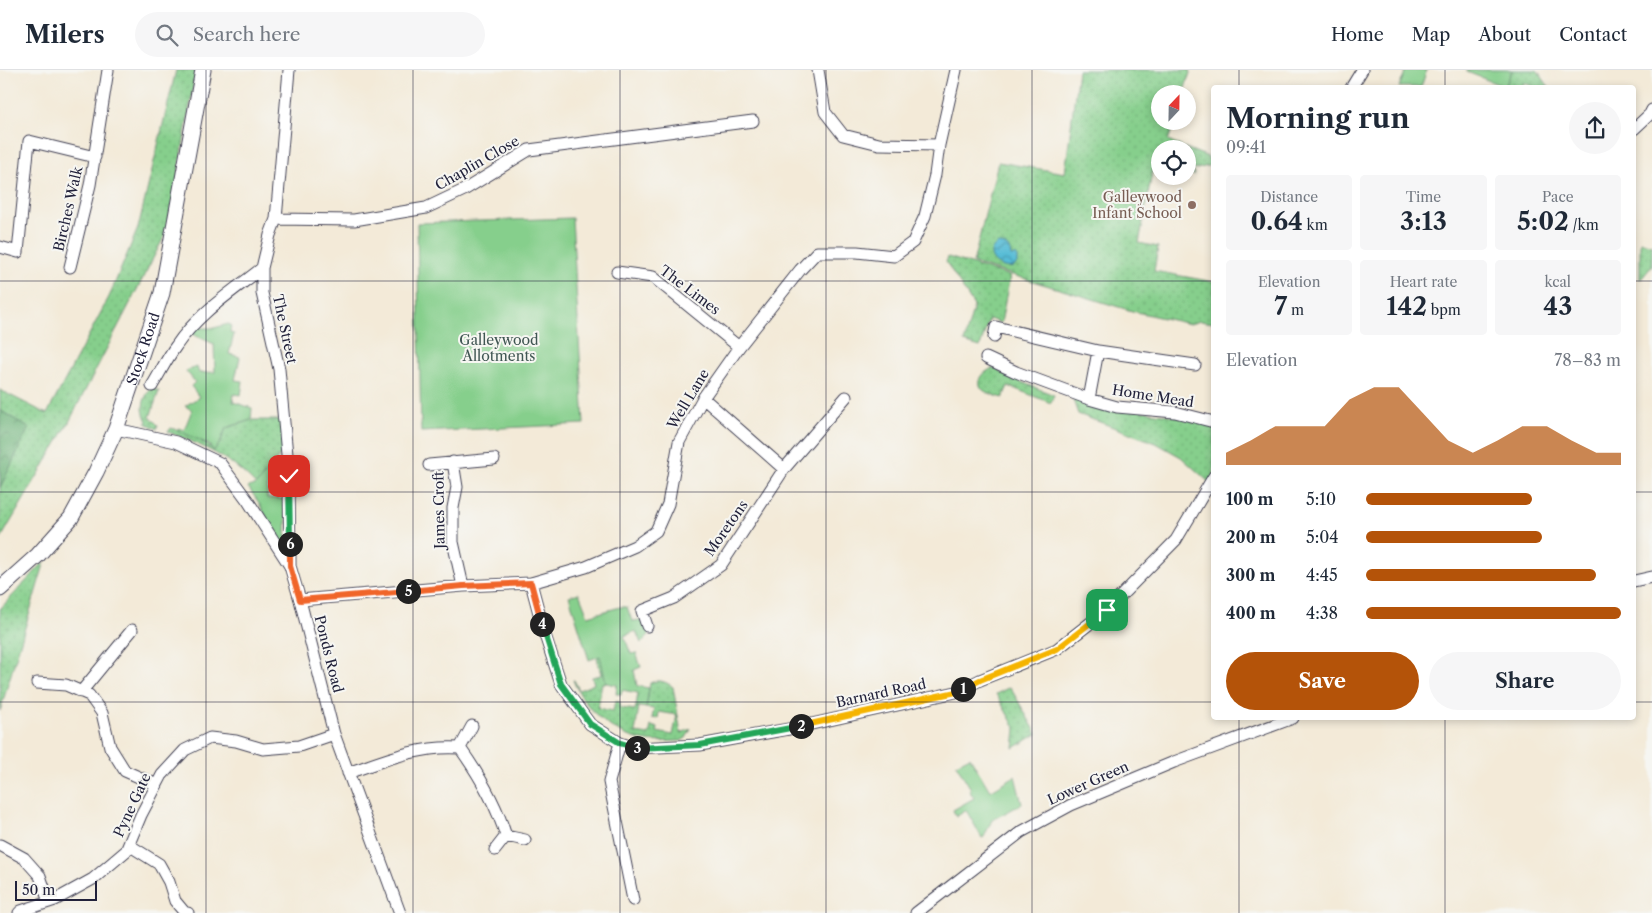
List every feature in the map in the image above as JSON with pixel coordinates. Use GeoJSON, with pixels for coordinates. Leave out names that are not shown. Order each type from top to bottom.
{"type":"FeatureCollection","features":[{"type":"Feature","properties":{"kind":"main road","name":"Stock Road"},"geometry":{"type":"LineString","coordinates":[[0,589],[38,554],[71,518],[96,472],[116,429],[162,293],[203,70]]}},
{"type":"Feature","properties":{"kind":"street","name":"Birches Walk"},"geometry":{"type":"LineString","coordinates":[[70,267],[90,185],[108,70]]}},
{"type":"Feature","properties":{"kind":"street","name":"The Street"},"geometry":{"type":"LineString","coordinates":[[288,70],[276,219],[262,268],[262,293],[279,369],[284,413],[289,476],[290,566]]}},
{"type":"Feature","properties":{"kind":"street"},"geometry":{"type":"LineString","coordinates":[[818,70],[825,112],[843,135],[879,144],[938,145]]}},
{"type":"Feature","properties":{"kind":"street","name":"Well Lane"},"geometry":{"type":"LineString","coordinates":[[300,600],[463,586],[531,583],[586,567],[635,546],[656,531],[668,504],[680,442],[703,398],[739,347],[800,270],[817,252],[857,252],[894,256],[913,242],[925,216],[935,175],[938,145],[956,70]]}},
{"type":"Feature","properties":{"kind":"street"},"geometry":{"type":"LineString","coordinates":[[1353,85],[1362,70]]}},
{"type":"Feature","properties":{"kind":"street"},"geometry":{"type":"LineString","coordinates":[[1636,127],[1652,110]]}},
{"type":"Feature","properties":{"kind":"street","name":"Chaplin Close"},"geometry":{"type":"LineString","coordinates":[[276,219],[354,220],[426,208],[464,190],[529,150],[752,121]]}},
{"type":"Feature","properties":{"kind":"street","name":"Birches Walk"},"geometry":{"type":"LineString","coordinates":[[0,247],[18,252],[28,141],[95,157]]}},
{"type":"Feature","properties":{"kind":"street"},"geometry":{"type":"LineString","coordinates":[[152,386],[176,345],[195,322],[217,302],[262,268]]}},
{"type":"Feature","properties":{"kind":"street","name":"The Limes"},"geometry":{"type":"LineString","coordinates":[[616,272],[653,277],[739,347]]}},
{"type":"Feature","properties":{"kind":"street"},"geometry":{"type":"LineString","coordinates":[[994,337],[996,327],[1098,351],[1195,365]]}},
{"type":"Feature","properties":{"kind":"street"},"geometry":{"type":"LineString","coordinates":[[1089,399],[1098,351]]}},
{"type":"Feature","properties":{"kind":"street","name":"Home Mead"},"geometry":{"type":"LineString","coordinates":[[986,358],[1016,372],[1089,399],[1117,407],[1175,412],[1211,421]]}},
{"type":"Feature","properties":{"kind":"street","name":"Moretons"},"geometry":{"type":"LineString","coordinates":[[648,626],[642,611],[674,598],[721,565],[784,469],[846,397]]}},
{"type":"Feature","properties":{"kind":"street"},"geometry":{"type":"LineString","coordinates":[[703,398],[784,469]]}},
{"type":"Feature","properties":{"kind":"street","name":"Ponds Road"},"geometry":{"type":"LineString","coordinates":[[116,429],[176,442],[220,463],[248,501],[290,566],[334,734],[400,913]]}},
{"type":"Feature","properties":{"kind":"street","name":"James Croft"},"geometry":{"type":"LineString","coordinates":[[428,464],[494,459]]}},
{"type":"Feature","properties":{"kind":"street","name":"James Croft"},"geometry":{"type":"LineString","coordinates":[[453,462],[456,487],[452,542],[463,586]]}},
{"type":"Feature","properties":{"kind":"street","name":"Barnard Road"},"geometry":{"type":"LineString","coordinates":[[531,583],[561,684],[590,724],[620,743],[635,748],[700,745],[798,727],[956,692],[980,680],[1057,649],[1107,610],[1176,540],[1211,481]]}},
{"type":"Feature","properties":{"kind":"street"},"geometry":{"type":"LineString","coordinates":[[1636,581],[1652,577]]}},
{"type":"Feature","properties":{"kind":"street"},"geometry":{"type":"LineString","coordinates":[[81,692],[132,630]]}},
{"type":"Feature","properties":{"kind":"street"},"geometry":{"type":"LineString","coordinates":[[38,683],[66,685],[89,695],[102,713],[110,747],[126,771],[157,785]]}},
{"type":"Feature","properties":{"kind":"street","name":"Lower Green"},"geometry":{"type":"LineString","coordinates":[[916,913],[1021,832],[1072,805],[1174,762],[1288,720]]}},
{"type":"Feature","properties":{"kind":"street"},"geometry":{"type":"LineString","coordinates":[[460,748],[472,726]]}},
{"type":"Feature","properties":{"kind":"street","name":"Pyne Gate"},"geometry":{"type":"LineString","coordinates":[[19,913],[49,902],[92,879],[126,851],[141,815],[162,775],[185,750],[210,738],[236,741],[263,749],[299,746],[334,734]]}},
{"type":"Feature","properties":{"kind":"street"},"geometry":{"type":"LineString","coordinates":[[620,743],[609,782],[633,900]]}},
{"type":"Feature","properties":{"kind":"street"},"geometry":{"type":"LineString","coordinates":[[348,773],[399,754],[442,747],[460,748]]}},
{"type":"Feature","properties":{"kind":"street"},"geometry":{"type":"LineString","coordinates":[[460,748],[482,779],[506,836]]}},
{"type":"Feature","properties":{"kind":"street"},"geometry":{"type":"LineString","coordinates":[[506,836],[526,840]]}},
{"type":"Feature","properties":{"kind":"street"},"geometry":{"type":"LineString","coordinates":[[495,850],[506,836]]}},
{"type":"Feature","properties":{"kind":"street"},"geometry":{"type":"LineString","coordinates":[[0,845],[24,858],[40,876],[49,902]]}},
{"type":"Feature","properties":{"kind":"street"},"geometry":{"type":"LineString","coordinates":[[129,845],[159,864],[169,882],[175,901],[185,913],[188,913]]}},
{"type":"Feature","properties":{"kind":"green space"},"geometry":{"type":"Polygon","coordinates":[[[176,70],[196,70],[175,193],[164,237],[68,424],[0,540],[0,390],[47,414],[109,297],[138,228],[176,70]]]}},
{"type":"Feature","properties":{"kind":"green space"},"geometry":{"type":"Polygon","coordinates":[[[1078,70],[1191,70],[1186,85],[1151,85],[1151,130],[1172,130],[1168,140],[1151,140],[1151,179],[1139,243],[1158,247],[1154,271],[1211,281],[1211,323],[1200,321],[1190,324],[1132,311],[973,263],[998,162],[1065,173],[1078,70]]]}},
{"type":"Feature","properties":{"kind":"green space"},"geometry":{"type":"Polygon","coordinates":[[[1406,70],[1427,70],[1422,85],[1400,85],[1406,70]]]}},
{"type":"Feature","properties":{"kind":"green space"},"geometry":{"type":"Polygon","coordinates":[[[1467,70],[1512,70],[1506,85],[1500,85],[1467,72],[1467,70]]]}},
{"type":"Feature","properties":{"kind":"green space"},"geometry":{"type":"Polygon","coordinates":[[[1512,70],[1537,70],[1548,85],[1530,85],[1524,83],[1523,85],[1506,85],[1512,70]]]}},
{"type":"Feature","properties":{"kind":"green space"},"geometry":{"type":"Polygon","coordinates":[[[1196,152],[1208,157],[1211,165],[1196,169],[1196,152]]]}},
{"type":"Feature","properties":{"kind":"green space","name":"Galleywood Allotments"},"geometry":{"type":"Polygon","coordinates":[[[572,218],[584,424],[421,432],[417,223],[572,218]]]}},
{"type":"Feature","properties":{"kind":"green space"},"geometry":{"type":"Polygon","coordinates":[[[1640,241],[1652,245],[1652,266],[1640,279],[1640,241]]]}},
{"type":"Feature","properties":{"kind":"green space"},"geometry":{"type":"Polygon","coordinates":[[[948,257],[1010,276],[1001,323],[989,319],[980,347],[964,342],[974,306],[946,262],[948,257]]]}},
{"type":"Feature","properties":{"kind":"green space"},"geometry":{"type":"Polygon","coordinates":[[[228,324],[231,325],[230,333],[234,334],[229,354],[240,357],[235,380],[243,381],[241,395],[234,394],[233,402],[252,408],[251,420],[226,428],[220,443],[214,451],[208,444],[177,430],[178,428],[184,430],[192,410],[185,406],[199,397],[191,386],[195,382],[186,371],[197,367],[199,373],[215,372],[214,344],[192,334],[197,328],[214,328],[228,324]]]}},
{"type":"Feature","properties":{"kind":"green space"},"geometry":{"type":"Polygon","coordinates":[[[994,368],[1014,379],[1054,395],[1051,403],[1008,386],[1003,398],[983,390],[980,383],[982,376],[994,368]]]}},
{"type":"Feature","properties":{"kind":"green space"},"geometry":{"type":"Polygon","coordinates":[[[151,388],[159,391],[150,417],[158,425],[157,429],[146,423],[143,408],[144,400],[151,388]]]}},
{"type":"Feature","properties":{"kind":"green space"},"geometry":{"type":"Polygon","coordinates":[[[1073,400],[1175,416],[1211,424],[1210,483],[1181,457],[1156,443],[1078,414],[1073,400]]]}},
{"type":"Feature","properties":{"kind":"green space"},"geometry":{"type":"Polygon","coordinates":[[[0,410],[29,428],[0,488],[0,410]]]}},
{"type":"Feature","properties":{"kind":"green space"},"geometry":{"type":"Polygon","coordinates":[[[251,420],[284,420],[282,453],[256,485],[236,467],[215,453],[168,432],[171,428],[188,434],[214,451],[220,443],[226,428],[251,420]]]}},
{"type":"Feature","properties":{"kind":"green space"},"geometry":{"type":"Polygon","coordinates":[[[268,471],[267,498],[287,499],[286,540],[283,542],[277,539],[259,503],[248,487],[256,485],[268,471]]]}},
{"type":"Feature","properties":{"kind":"green space"},"geometry":{"type":"Polygon","coordinates":[[[45,561],[0,711],[0,609],[45,561]]]}},
{"type":"Feature","properties":{"kind":"green space"},"geometry":{"type":"Polygon","coordinates":[[[579,593],[588,616],[620,607],[627,607],[632,621],[640,620],[649,630],[649,635],[641,643],[636,631],[624,636],[631,654],[636,653],[641,667],[634,670],[637,686],[649,688],[646,708],[636,706],[638,693],[622,690],[621,694],[616,694],[617,685],[606,683],[600,656],[589,660],[569,596],[579,593]]]}},
{"type":"Feature","properties":{"kind":"green space"},"geometry":{"type":"Polygon","coordinates":[[[600,655],[606,683],[602,683],[598,708],[613,711],[615,701],[620,702],[620,708],[635,710],[636,706],[639,706],[635,733],[649,735],[651,726],[658,728],[657,732],[673,735],[677,715],[659,712],[658,719],[652,718],[654,709],[646,708],[650,683],[656,681],[665,682],[673,687],[681,733],[691,729],[686,738],[681,741],[656,742],[631,737],[609,726],[591,710],[578,690],[573,680],[579,690],[594,684],[592,677],[601,675],[597,657],[600,655]]]}},
{"type":"Feature","properties":{"kind":"green space"},"geometry":{"type":"Polygon","coordinates":[[[1010,687],[1037,734],[1014,748],[1016,729],[996,694],[1010,687]]]}},
{"type":"Feature","properties":{"kind":"green space"},"geometry":{"type":"Polygon","coordinates":[[[970,757],[990,791],[1015,776],[1022,804],[992,820],[982,838],[966,810],[956,817],[953,810],[974,798],[969,790],[971,789],[956,764],[970,757]]]}},
{"type":"Feature","properties":{"kind":"water"},"geometry":{"type":"Polygon","coordinates":[[[998,244],[1007,247],[1010,250],[1011,256],[1016,255],[1017,264],[1014,267],[1008,268],[997,264],[991,257],[993,248],[998,244]]]}},
{"type":"Feature","properties":{"kind":"place","name":"Galleywood Infant School"},"geometry":{"type":"Point","coordinates":[1192,205]}},
{"type":"Feature","properties":{"kind":"route"},"geometry":{"type":"LineString","coordinates":[[289,476],[290,566],[300,600],[463,586],[531,583],[561,684],[590,724],[620,743],[635,748],[700,745],[789,729],[956,692],[980,680],[1057,649],[1107,610]]}}]}
